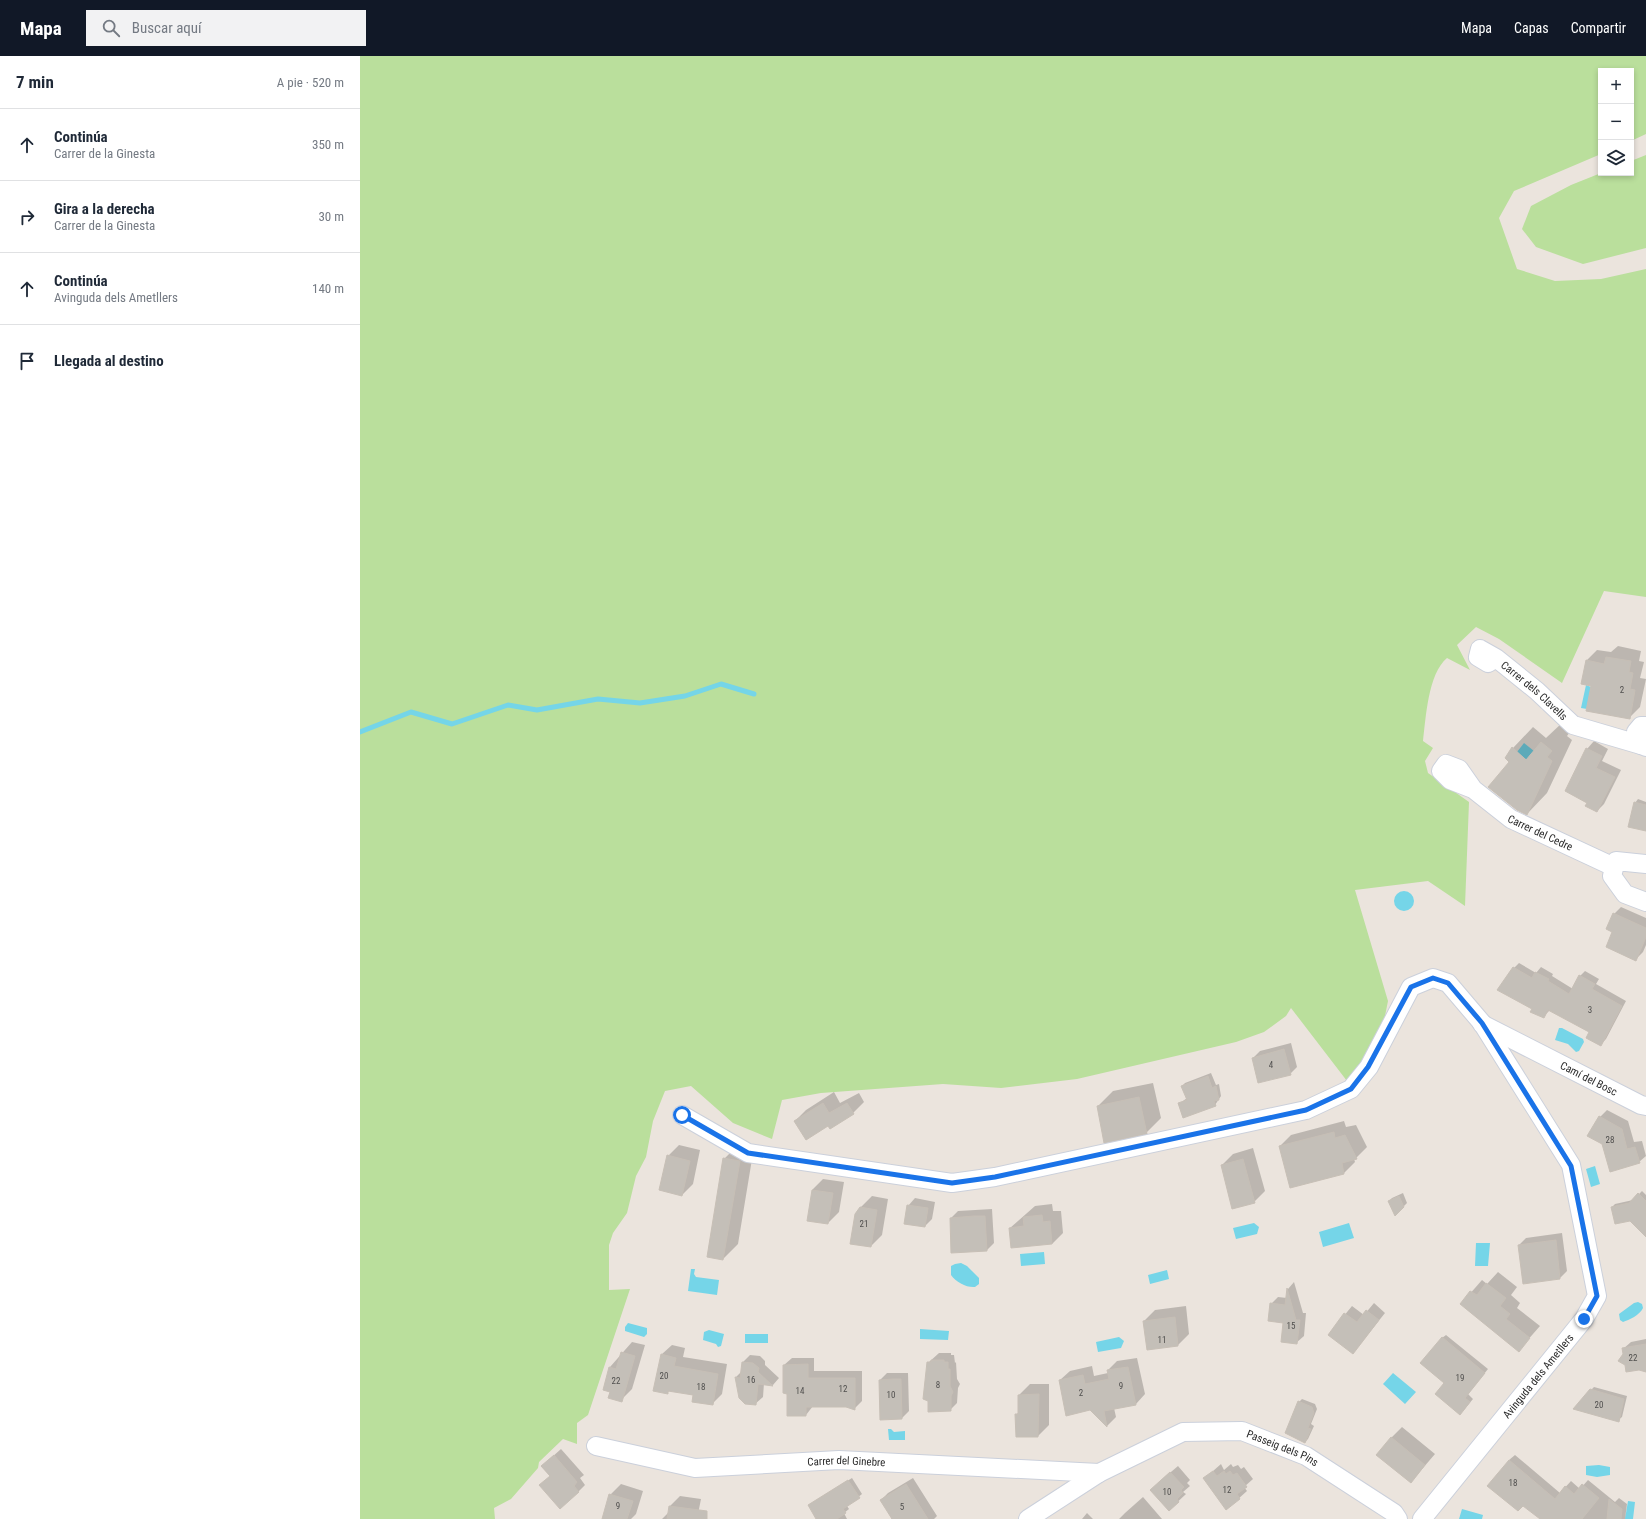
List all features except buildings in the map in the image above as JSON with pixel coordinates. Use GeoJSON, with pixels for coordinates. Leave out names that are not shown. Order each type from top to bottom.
{"type":"FeatureCollection","features":[{"type":"Feature","properties":{"kind":"street","name":"Carrer dels Clavells"},"geometry":{"type":"LineString","coordinates":[[1496,658],[1536,690],[1574,725],[1643,746]]}},
{"type":"Feature","properties":{"kind":"street"},"geometry":{"type":"LineString","coordinates":[[1643,746],[1636,732],[1641,726],[1646,726]]}},
{"type":"Feature","properties":{"kind":"street","name":"Carrer del Cedre"},"geometry":{"type":"LineString","coordinates":[[1473,789],[1511,819],[1614,867]]}},
{"type":"Feature","properties":{"kind":"street"},"geometry":{"type":"LineString","coordinates":[[1646,864],[1616,861],[1612,876],[1625,894],[1646,902]]}},
{"type":"Feature","properties":{"kind":"street"},"geometry":{"type":"LineString","coordinates":[[682,1115],[748,1153],[952,1183],[995,1177],[1306,1110],[1351,1089],[1368,1067],[1411,987],[1433,978],[1448,983],[1482,1023]]}},
{"type":"Feature","properties":{"kind":"street","name":"Camí del Bosc"},"geometry":{"type":"LineString","coordinates":[[1482,1023],[1641,1105],[1646,1106]]}},
{"type":"Feature","properties":{"kind":"street","name":"Avinguda dels Ametllers"},"geometry":{"type":"LineString","coordinates":[[1422,1519],[1584,1319],[1597,1296],[1571,1166],[1482,1023]]}},
{"type":"Feature","properties":{"kind":"street"},"geometry":{"type":"LineString","coordinates":[[1511,1070],[1516,1056],[1522,1051],[1533,1050]]}},
{"type":"Feature","properties":{"kind":"street","name":"Passeig dels Pins"},"geometry":{"type":"LineString","coordinates":[[1028,1519],[1099,1474],[1183,1432],[1242,1431],[1306,1456],[1394,1513],[1398,1519]]}},
{"type":"Feature","properties":{"kind":"street","name":"Carrer del Ginebre"},"geometry":{"type":"LineString","coordinates":[[596,1446],[695,1468],[839,1460],[1099,1474]]}},
{"type":"Feature","properties":{"kind":"green space"},"geometry":{"type":"Polygon","coordinates":[[[360,56],[1646,56],[1646,134],[1634,140],[1634,68],[1598,68],[1598,155],[1514,191],[1499,218],[1517,269],[1555,281],[1601,279],[1646,269],[1646,597],[1604,591],[1562,683],[1499,639],[1476,627],[1457,645],[1470,670],[1447,658],[1441,665],[1436,674],[1429,696],[1423,741],[1433,748],[1425,761],[1428,773],[1469,802],[1465,906],[1428,881],[1355,890],[1388,1001],[1384,1021],[1366,1058],[1347,1081],[1291,1008],[1286,1016],[1264,1032],[1236,1042],[1077,1079],[1001,1088],[943,1084],[821,1093],[782,1100],[772,1139],[733,1123],[691,1086],[665,1091],[653,1121],[646,1157],[636,1176],[627,1213],[613,1233],[609,1245],[609,1290],[630,1289],[588,1415],[577,1423],[577,1444],[563,1439],[539,1462],[538,1468],[511,1499],[494,1508],[495,1519],[360,1519],[360,56]]]}},
{"type":"Feature","properties":{"kind":"green space"},"geometry":{"type":"Polygon","coordinates":[[[1646,155],[1646,248],[1583,264],[1536,247],[1522,229],[1531,206],[1571,185],[1598,174],[1598,176],[1634,176],[1634,160],[1646,155]]]}},
{"type":"Feature","properties":{"kind":"water"},"geometry":{"type":"Polygon","coordinates":[[[1586,685],[1591,687],[1587,709],[1581,708],[1586,685]]]}},
{"type":"Feature","properties":{"kind":"water"},"geometry":{"type":"Polygon","coordinates":[[[1524,743],[1544,759],[1537,768],[1517,752],[1524,743]]]}},
{"type":"Feature","properties":{"kind":"water"},"geometry":{"type":"Polygon","coordinates":[[[1404,891],[1411,894],[1414,901],[1411,908],[1404,911],[1397,908],[1394,901],[1397,894],[1404,891]]]}},
{"type":"Feature","properties":{"kind":"water"},"geometry":{"type":"Polygon","coordinates":[[[1559,1028],[1562,1028],[1583,1039],[1584,1042],[1579,1051],[1576,1052],[1568,1044],[1555,1040],[1559,1028]]]}},
{"type":"Feature","properties":{"kind":"water"},"geometry":{"type":"Polygon","coordinates":[[[1595,1166],[1600,1184],[1591,1187],[1586,1169],[1595,1166]]]}},
{"type":"Feature","properties":{"kind":"water"},"geometry":{"type":"Polygon","coordinates":[[[1254,1223],[1259,1227],[1257,1234],[1236,1239],[1233,1228],[1254,1223]]]}},
{"type":"Feature","properties":{"kind":"water"},"geometry":{"type":"Polygon","coordinates":[[[1349,1223],[1354,1238],[1323,1247],[1319,1232],[1349,1223]]]}},
{"type":"Feature","properties":{"kind":"water"},"geometry":{"type":"Polygon","coordinates":[[[1476,1243],[1490,1243],[1488,1266],[1475,1266],[1476,1243]]]}},
{"type":"Feature","properties":{"kind":"water"},"geometry":{"type":"Polygon","coordinates":[[[1044,1252],[1045,1264],[1021,1266],[1020,1254],[1044,1252]]]}},
{"type":"Feature","properties":{"kind":"water"},"geometry":{"type":"Polygon","coordinates":[[[961,1263],[967,1266],[979,1278],[979,1284],[975,1287],[969,1287],[962,1284],[951,1275],[951,1266],[961,1263]]]}},
{"type":"Feature","properties":{"kind":"water"},"geometry":{"type":"Polygon","coordinates":[[[691,1269],[695,1269],[694,1274],[696,1277],[719,1280],[717,1295],[688,1291],[691,1269]]]}},
{"type":"Feature","properties":{"kind":"water"},"geometry":{"type":"Polygon","coordinates":[[[1167,1270],[1169,1279],[1150,1284],[1148,1275],[1167,1270]]]}},
{"type":"Feature","properties":{"kind":"water"},"geometry":{"type":"Polygon","coordinates":[[[1638,1302],[1642,1304],[1642,1311],[1623,1322],[1620,1320],[1619,1314],[1634,1303],[1638,1302]]]}},
{"type":"Feature","properties":{"kind":"water"},"geometry":{"type":"Polygon","coordinates":[[[628,1323],[647,1328],[647,1334],[644,1337],[625,1331],[625,1327],[628,1323]]]}},
{"type":"Feature","properties":{"kind":"water"},"geometry":{"type":"Polygon","coordinates":[[[920,1329],[949,1331],[948,1340],[920,1339],[920,1329]]]}},
{"type":"Feature","properties":{"kind":"water"},"geometry":{"type":"Polygon","coordinates":[[[709,1330],[724,1334],[721,1346],[718,1347],[716,1344],[703,1340],[704,1332],[709,1330]]]}},
{"type":"Feature","properties":{"kind":"water"},"geometry":{"type":"Polygon","coordinates":[[[745,1334],[768,1334],[768,1343],[745,1343],[745,1334]]]}},
{"type":"Feature","properties":{"kind":"water"},"geometry":{"type":"Polygon","coordinates":[[[1119,1337],[1124,1341],[1121,1348],[1098,1352],[1096,1342],[1119,1337]]]}},
{"type":"Feature","properties":{"kind":"water"},"geometry":{"type":"Polygon","coordinates":[[[1393,1373],[1416,1392],[1405,1404],[1383,1384],[1393,1373]]]}},
{"type":"Feature","properties":{"kind":"water"},"geometry":{"type":"Polygon","coordinates":[[[888,1429],[891,1429],[894,1432],[905,1431],[905,1440],[889,1440],[888,1429]]]}},
{"type":"Feature","properties":{"kind":"water"},"geometry":{"type":"Polygon","coordinates":[[[1599,1465],[1610,1467],[1610,1475],[1597,1477],[1586,1475],[1586,1466],[1599,1465]]]}},
{"type":"Feature","properties":{"kind":"water"},"geometry":{"type":"Polygon","coordinates":[[[1628,1501],[1635,1502],[1633,1519],[1625,1519],[1628,1501]]]}},
{"type":"Feature","properties":{"kind":"water"},"geometry":{"type":"Polygon","coordinates":[[[1462,1509],[1483,1515],[1482,1519],[1459,1519],[1462,1509]]]}},
{"type":"Feature","properties":{"kind":"waterway"},"geometry":{"type":"LineString","coordinates":[[360,732],[411,712],[452,724],[508,705],[537,710],[598,699],[640,703],[685,696],[721,684],[754,694]]}},
{"type":"Feature","properties":{"kind":"route"},"geometry":{"type":"LineString","coordinates":[[682,1115],[748,1153],[952,1183],[995,1177],[1306,1110],[1351,1089],[1368,1067],[1411,987],[1433,978],[1448,983],[1482,1023],[1571,1166],[1597,1296],[1584,1319]]}}]}
